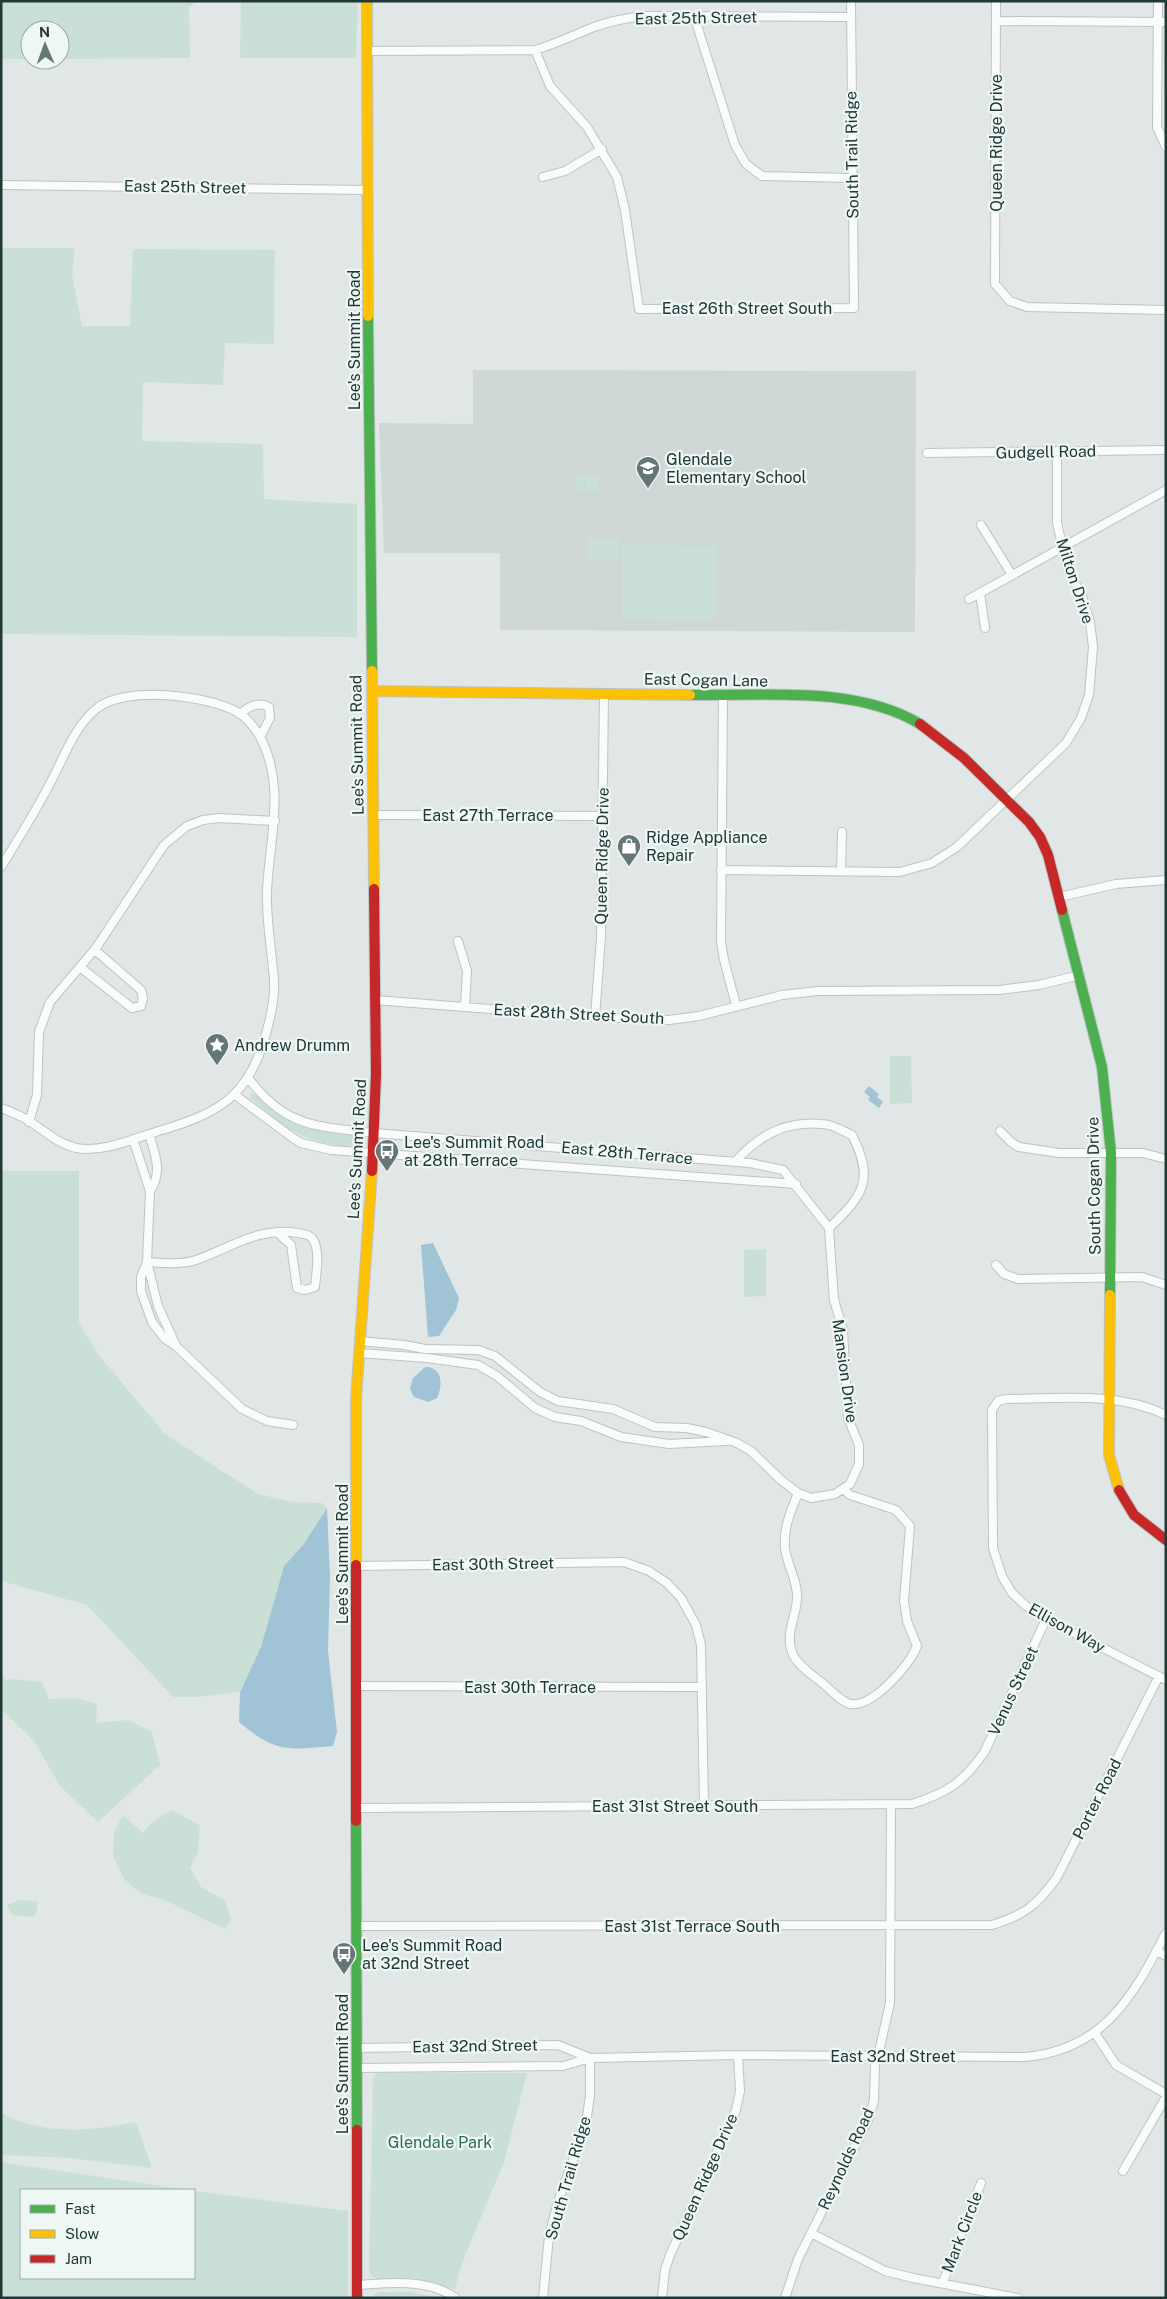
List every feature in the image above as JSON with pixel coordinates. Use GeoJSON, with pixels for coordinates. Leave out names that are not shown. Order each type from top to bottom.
{"type":"FeatureCollection","features":[{"type":"Feature","properties":{"kind":"main road","name":"Lee's Summit Road"},"geometry":{"type":"LineString","coordinates":[[358,2298],[356,1398],[373,1152],[376,1074],[367,1]]}},
{"type":"Feature","properties":{"kind":"main road","name":"East Cogan Lane"},"geometry":{"type":"LineString","coordinates":[[372,691],[836,697],[863,701],[889,709],[920,724],[942,740],[1007,800]]}},
{"type":"Feature","properties":{"kind":"main road","name":"South Cogan Drive"},"geometry":{"type":"LineString","coordinates":[[1007,800],[1029,822],[1040,838],[1048,855],[1102,1067],[1111,1153],[1110,1455],[1116,1484],[1123,1501],[1146,1530],[1166,1540]]}},
{"type":"Feature","properties":{"kind":"street","name":"South Trail Ridge"},"geometry":{"type":"LineString","coordinates":[[851,1],[854,308]]}},
{"type":"Feature","properties":{"kind":"street","name":"Queen Ridge Drive"},"geometry":{"type":"LineString","coordinates":[[996,1],[995,284],[1010,301],[1027,307],[1166,310]]}},
{"type":"Feature","properties":{"kind":"street"},"geometry":{"type":"LineString","coordinates":[[1158,1],[1162,23],[1157,127],[1166,147]]}},
{"type":"Feature","properties":{"kind":"street","name":"East 25th Street"},"geometry":{"type":"LineString","coordinates":[[368,51],[535,50],[558,44],[595,26],[644,16],[851,18]]}},
{"type":"Feature","properties":{"kind":"street"},"geometry":{"type":"LineString","coordinates":[[694,16],[735,145],[746,164],[762,176],[852,178]]}},
{"type":"Feature","properties":{"kind":"street"},"geometry":{"type":"LineString","coordinates":[[996,21],[1162,23]]}},
{"type":"Feature","properties":{"kind":"street"},"geometry":{"type":"LineString","coordinates":[[535,50],[550,86],[587,127],[602,149],[565,171],[543,177]]}},
{"type":"Feature","properties":{"kind":"street","name":"East 26th Street South"},"geometry":{"type":"LineString","coordinates":[[602,149],[617,177],[625,210],[639,309],[854,308]]}},
{"type":"Feature","properties":{"kind":"street","name":"East 25th Street"},"geometry":{"type":"LineString","coordinates":[[1,185],[368,190]]}},
{"type":"Feature","properties":{"kind":"street","name":"Gudgell Road"},"geometry":{"type":"LineString","coordinates":[[927,453],[1166,450]]}},
{"type":"Feature","properties":{"kind":"street","name":"Milton Drive"},"geometry":{"type":"LineString","coordinates":[[1007,800],[1066,743],[1081,718],[1089,695],[1093,647],[1090,622],[1083,599],[1067,567],[1057,523],[1057,452]]}},
{"type":"Feature","properties":{"kind":"street"},"geometry":{"type":"LineString","coordinates":[[969,599],[1166,490]]}},
{"type":"Feature","properties":{"kind":"street"},"geometry":{"type":"LineString","coordinates":[[982,525],[1012,575]]}},
{"type":"Feature","properties":{"kind":"street"},"geometry":{"type":"LineString","coordinates":[[980,593],[985,628]]}},
{"type":"Feature","properties":{"kind":"street","name":"Queen Ridge Drive"},"geometry":{"type":"LineString","coordinates":[[595,1017],[601,938],[604,694]]}},
{"type":"Feature","properties":{"kind":"street"},"geometry":{"type":"LineString","coordinates":[[1,866],[47,789],[84,720],[98,707],[116,698],[137,695],[197,698],[213,702],[240,714],[253,725],[260,736],[269,759],[276,804],[268,871],[267,921],[274,984],[270,1016],[263,1047],[249,1079],[235,1095],[206,1114],[149,1134],[93,1150],[73,1147],[47,1136],[30,1122],[1,1108]]}},
{"type":"Feature","properties":{"kind":"street"},"geometry":{"type":"LineString","coordinates":[[722,695],[721,941],[736,1006]]}},
{"type":"Feature","properties":{"kind":"street"},"geometry":{"type":"LineString","coordinates":[[240,714],[248,707],[257,704],[269,707],[270,718],[260,736]]}},
{"type":"Feature","properties":{"kind":"street"},"geometry":{"type":"LineString","coordinates":[[721,870],[900,872],[932,864],[957,848],[1007,800]]}},
{"type":"Feature","properties":{"kind":"street","name":"East 27th Terrace"},"geometry":{"type":"LineString","coordinates":[[373,815],[602,816]]}},
{"type":"Feature","properties":{"kind":"street"},"geometry":{"type":"LineString","coordinates":[[30,1122],[38,1094],[39,1032],[50,1002],[95,950],[164,844],[187,826],[203,820],[219,818],[275,821]]}},
{"type":"Feature","properties":{"kind":"street"},"geometry":{"type":"LineString","coordinates":[[841,872],[842,832]]}},
{"type":"Feature","properties":{"kind":"street"},"geometry":{"type":"LineString","coordinates":[[1059,896],[1116,884],[1166,880]]}},
{"type":"Feature","properties":{"kind":"street"},"geometry":{"type":"LineString","coordinates":[[458,941],[467,971],[465,1007]]}},
{"type":"Feature","properties":{"kind":"street"},"geometry":{"type":"LineString","coordinates":[[80,968],[132,1008],[140,1006],[143,998],[141,990],[95,950]]}},
{"type":"Feature","properties":{"kind":"street","name":"East 28th Street South"},"geometry":{"type":"LineString","coordinates":[[375,1000],[595,1017],[668,1020],[699,1016],[782,995],[818,991],[999,990],[1039,985],[1080,975]]}},
{"type":"Feature","properties":{"kind":"street","name":"East 28th Terrace"},"geometry":{"type":"LineString","coordinates":[[249,1079],[282,1113],[302,1122],[374,1133],[735,1162],[783,1170],[796,1184],[828,1228]]}},
{"type":"Feature","properties":{"kind":"street","name":"East 28th Terrace"},"geometry":{"type":"LineString","coordinates":[[235,1095],[302,1143],[331,1150],[796,1184]]}},
{"type":"Feature","properties":{"kind":"street"},"geometry":{"type":"LineString","coordinates":[[735,1162],[748,1148],[769,1132],[795,1126],[824,1124],[852,1135],[862,1154],[864,1181],[858,1197],[828,1228]]}},
{"type":"Feature","properties":{"kind":"street"},"geometry":{"type":"LineString","coordinates":[[1000,1131],[1010,1142],[1019,1147],[1059,1153],[1143,1152],[1166,1159]]}},
{"type":"Feature","properties":{"kind":"street"},"geometry":{"type":"LineString","coordinates":[[149,1134],[158,1164],[157,1176],[150,1191]]}},
{"type":"Feature","properties":{"kind":"street"},"geometry":{"type":"LineString","coordinates":[[133,1138],[150,1191],[147,1262],[158,1306],[176,1346]]}},
{"type":"Feature","properties":{"kind":"street","name":"Mansion Drive"},"geometry":{"type":"LineString","coordinates":[[828,1228],[834,1300],[844,1338],[848,1418],[859,1445],[859,1464],[850,1484],[843,1488]]}},
{"type":"Feature","properties":{"kind":"street"},"geometry":{"type":"LineString","coordinates":[[147,1262],[184,1262],[197,1259],[245,1238],[278,1233],[290,1232],[308,1235],[313,1240],[316,1253],[315,1287],[305,1290],[296,1288],[291,1245],[278,1233]]}},
{"type":"Feature","properties":{"kind":"street"},"geometry":{"type":"LineString","coordinates":[[147,1262],[141,1278],[144,1304],[159,1333],[176,1346],[242,1409],[266,1422],[293,1425]]}},
{"type":"Feature","properties":{"kind":"street"},"geometry":{"type":"LineString","coordinates":[[996,1265],[1004,1274],[1018,1279],[1142,1277],[1166,1285]]}},
{"type":"Feature","properties":{"kind":"street"},"geometry":{"type":"LineString","coordinates":[[360,1341],[425,1349],[478,1350],[495,1356],[540,1392],[558,1401],[613,1409],[655,1427],[687,1428],[737,1443],[751,1451],[781,1480],[798,1493],[811,1498],[835,1494],[843,1488],[850,1494],[896,1510],[910,1526],[904,1602],[907,1621],[917,1646],[913,1656],[875,1697],[860,1704],[849,1704],[811,1674],[792,1653],[789,1633],[797,1599],[796,1580],[785,1549],[785,1527],[798,1493]]}},
{"type":"Feature","properties":{"kind":"street"},"geometry":{"type":"LineString","coordinates":[[360,1353],[427,1358],[478,1365],[497,1376],[535,1408],[555,1416],[582,1421],[621,1437],[669,1444],[723,1441],[737,1443]]}},
{"type":"Feature","properties":{"kind":"street"},"geometry":{"type":"LineString","coordinates":[[1110,1398],[1148,1406],[1166,1415]]}},
{"type":"Feature","properties":{"kind":"street","name":"Ellison Way"},"geometry":{"type":"LineString","coordinates":[[1110,1398],[1006,1399],[997,1403],[992,1410],[995,1558],[1002,1576],[1012,1592],[1026,1606],[1046,1619],[1162,1678]]}},
{"type":"Feature","properties":{"kind":"street","name":"East 30th Street"},"geometry":{"type":"LineString","coordinates":[[357,1566],[629,1563],[649,1571],[666,1583],[690,1611],[701,1645],[702,1687]]}},
{"type":"Feature","properties":{"kind":"street","name":"Venus Street"},"geometry":{"type":"LineString","coordinates":[[978,1762],[1046,1619]]}},
{"type":"Feature","properties":{"kind":"street","name":"Porter Road"},"geometry":{"type":"LineString","coordinates":[[1024,1913],[1040,1901],[1056,1879],[1162,1678]]}},
{"type":"Feature","properties":{"kind":"street","name":"East 30th Terrace"},"geometry":{"type":"LineString","coordinates":[[357,1686],[702,1687]]}},
{"type":"Feature","properties":{"kind":"street"},"geometry":{"type":"LineString","coordinates":[[702,1687],[704,1806]]}},
{"type":"Feature","properties":{"kind":"street","name":"East 31st Street South"},"geometry":{"type":"LineString","coordinates":[[357,1808],[912,1804],[937,1796],[955,1786],[978,1762]]}},
{"type":"Feature","properties":{"kind":"street","name":"Reynolds Road"},"geometry":{"type":"LineString","coordinates":[[785,2298],[793,2270],[871,2112],[877,2056],[890,2003],[892,1926],[891,1805]]}},
{"type":"Feature","properties":{"kind":"street","name":"East 31st Terrace South"},"geometry":{"type":"LineString","coordinates":[[357,1926],[992,1925],[1024,1913]]}},
{"type":"Feature","properties":{"kind":"street","name":"East 32nd Street"},"geometry":{"type":"LineString","coordinates":[[358,2068],[564,2066],[590,2058],[738,2055],[1037,2056],[1063,2049],[1095,2033],[1127,2002],[1166,1933]]}},
{"type":"Feature","properties":{"kind":"street"},"geometry":{"type":"LineString","coordinates":[[1156,1951],[1166,1956]]}},
{"type":"Feature","properties":{"kind":"street"},"geometry":{"type":"LineString","coordinates":[[1095,2033],[1116,2065],[1166,2095],[1123,2171]]}},
{"type":"Feature","properties":{"kind":"street","name":"East 32nd Street"},"geometry":{"type":"LineString","coordinates":[[358,2048],[558,2045],[590,2058]]}},
{"type":"Feature","properties":{"kind":"street","name":"Queen Ridge Drive"},"geometry":{"type":"LineString","coordinates":[[662,2298],[662,2285],[670,2255],[736,2110],[740,2091],[738,2055]]}},
{"type":"Feature","properties":{"kind":"street","name":"South Trail Ridge"},"geometry":{"type":"LineString","coordinates":[[542,2298],[549,2236],[558,2202],[586,2123],[590,2096],[590,2058]]}},
{"type":"Feature","properties":{"kind":"street","name":"Mark Circle"},"geometry":{"type":"LineString","coordinates":[[942,2282],[982,2182]]}},
{"type":"Feature","properties":{"kind":"street"},"geometry":{"type":"LineString","coordinates":[[811,2233],[886,2270],[913,2278],[1018,2298]]}},
{"type":"Feature","properties":{"kind":"street"},"geometry":{"type":"LineString","coordinates":[[358,2285],[413,2282],[436,2287],[456,2298]]}},
{"type":"Feature","properties":{"kind":"shaded area","name":"Glendale Elementary School"},"geometry":{"type":"Polygon","coordinates":[[[473,370],[916,371],[915,632],[500,630],[500,553],[384,553],[379,423],[473,424],[473,370]]]}},
{"type":"Feature","properties":{"kind":"green space"},"geometry":{"type":"Polygon","coordinates":[[[1,1],[196,1],[189,8],[190,58],[70,59],[70,20],[20,20],[20,59],[1,59],[1,1]]]}},
{"type":"Feature","properties":{"kind":"green space"},"geometry":{"type":"Polygon","coordinates":[[[241,1],[358,1],[356,58],[240,58],[241,1]]]}},
{"type":"Feature","properties":{"kind":"green space"},"geometry":{"type":"Polygon","coordinates":[[[1,248],[75,248],[72,275],[82,326],[130,326],[133,249],[275,250],[274,344],[225,343],[223,385],[143,382],[142,441],[263,444],[264,499],[357,504],[357,637],[1,634],[1,248]]]}},
{"type":"Feature","properties":{"kind":"green space"},"geometry":{"type":"Polygon","coordinates":[[[576,476],[583,476],[583,491],[576,491],[576,476]]]}},
{"type":"Feature","properties":{"kind":"green space"},"geometry":{"type":"Polygon","coordinates":[[[586,476],[598,476],[598,491],[586,491],[586,476]]]}},
{"type":"Feature","properties":{"kind":"green space"},"geometry":{"type":"Polygon","coordinates":[[[587,539],[619,539],[619,559],[588,559],[587,539]]]}},
{"type":"Feature","properties":{"kind":"green space"},"geometry":{"type":"Polygon","coordinates":[[[622,545],[717,546],[716,620],[622,618],[622,545]]]}},
{"type":"Feature","properties":{"kind":"green space"},"geometry":{"type":"Polygon","coordinates":[[[890,1056],[911,1056],[912,1103],[890,1104],[890,1056]]]}},
{"type":"Feature","properties":{"kind":"green space"},"geometry":{"type":"Polygon","coordinates":[[[251,1093],[294,1123],[319,1130],[355,1133],[359,1142],[353,1146],[341,1146],[315,1141],[303,1136],[269,1115],[250,1097],[251,1093]]]}},
{"type":"Feature","properties":{"kind":"green space"},"geometry":{"type":"Polygon","coordinates":[[[1,1171],[79,1171],[79,1323],[98,1354],[165,1434],[258,1494],[293,1502],[322,1503],[327,1508],[303,1545],[284,1566],[261,1647],[240,1692],[198,1697],[173,1697],[87,1605],[1,1581],[1,1171]]]}},
{"type":"Feature","properties":{"kind":"green space"},"geometry":{"type":"Polygon","coordinates":[[[766,1249],[766,1296],[744,1297],[744,1250],[766,1249]]]}},
{"type":"Feature","properties":{"kind":"green space"},"geometry":{"type":"Polygon","coordinates":[[[1,1668],[5,1681],[14,1679],[42,1682],[49,1699],[76,1698],[97,1704],[96,1723],[129,1720],[152,1732],[160,1765],[98,1822],[60,1786],[34,1741],[1,1709],[1,1668]]]}},
{"type":"Feature","properties":{"kind":"green space"},"geometry":{"type":"Polygon","coordinates":[[[171,1810],[200,1825],[198,1852],[190,1868],[201,1887],[225,1901],[231,1920],[225,1929],[162,1899],[142,1894],[124,1879],[113,1856],[114,1832],[123,1815],[143,1833],[150,1824],[171,1810]]]}},
{"type":"Feature","properties":{"kind":"green space"},"geometry":{"type":"Polygon","coordinates":[[[20,1900],[37,1901],[37,1911],[34,1917],[12,1915],[7,1905],[20,1900]]]}},
{"type":"Feature","properties":{"kind":"green space","name":"Glendale Park"},"geometry":{"type":"Polygon","coordinates":[[[380,2072],[527,2073],[504,2162],[462,2263],[455,2289],[414,2278],[377,2279],[371,2275],[369,2269],[373,2081],[375,2074],[380,2072]]]}},
{"type":"Feature","properties":{"kind":"green space"},"geometry":{"type":"Polygon","coordinates":[[[1,2113],[34,2125],[67,2130],[102,2128],[136,2122],[152,2168],[70,2158],[1,2155],[1,2113]]]}},
{"type":"Feature","properties":{"kind":"green space"},"geometry":{"type":"Polygon","coordinates":[[[1,2162],[181,2189],[20,2189],[20,2279],[195,2279],[195,2191],[348,2211],[348,2298],[1,2298],[1,2162]]]}},
{"type":"Feature","properties":{"kind":"green space"},"geometry":{"type":"Polygon","coordinates":[[[377,2292],[410,2292],[441,2298],[370,2298],[377,2292]]]}},
{"type":"Feature","properties":{"kind":"water"},"geometry":{"type":"Polygon","coordinates":[[[869,1086],[879,1094],[877,1097],[883,1102],[879,1108],[868,1100],[870,1097],[864,1092],[869,1086]]]}},
{"type":"Feature","properties":{"kind":"water"},"geometry":{"type":"Polygon","coordinates":[[[433,1243],[459,1298],[456,1310],[439,1336],[428,1337],[421,1245],[433,1243]]]}},
{"type":"Feature","properties":{"kind":"water"},"geometry":{"type":"Polygon","coordinates":[[[425,1367],[435,1370],[441,1382],[437,1398],[428,1402],[414,1397],[410,1389],[413,1378],[425,1367]]]}},
{"type":"Feature","properties":{"kind":"water"},"geometry":{"type":"Polygon","coordinates":[[[327,1508],[330,1575],[328,1651],[337,1732],[333,1746],[283,1747],[263,1739],[239,1722],[240,1692],[261,1647],[284,1566],[303,1545],[327,1508]]]}},
{"type":"Feature","properties":{"kind":"traffic: fast"},"geometry":{"type":"LineString","coordinates":[[368,316],[372,671]]}},
{"type":"Feature","properties":{"kind":"traffic: fast"},"geometry":{"type":"LineString","coordinates":[[690,695],[778,694],[838,698],[867,703],[894,712],[920,724]]}},
{"type":"Feature","properties":{"kind":"traffic: fast"},"geometry":{"type":"LineString","coordinates":[[1062,910],[1102,1067],[1111,1153],[1110,1295]]}},
{"type":"Feature","properties":{"kind":"traffic: fast"},"geometry":{"type":"LineString","coordinates":[[356,1821],[357,2130]]}},
{"type":"Feature","properties":{"kind":"traffic: slow"},"geometry":{"type":"LineString","coordinates":[[367,1],[368,316]]}},
{"type":"Feature","properties":{"kind":"traffic: slow"},"geometry":{"type":"LineString","coordinates":[[372,671],[374,889]]}},
{"type":"Feature","properties":{"kind":"traffic: slow"},"geometry":{"type":"LineString","coordinates":[[372,691],[690,695]]}},
{"type":"Feature","properties":{"kind":"traffic: slow"},"geometry":{"type":"LineString","coordinates":[[356,1565],[356,1399],[372,1171]]}},
{"type":"Feature","properties":{"kind":"traffic: slow"},"geometry":{"type":"LineString","coordinates":[[1110,1295],[1109,1455],[1119,1490]]}},
{"type":"Feature","properties":{"kind":"traffic: jam"},"geometry":{"type":"LineString","coordinates":[[920,724],[964,758],[1029,822],[1040,837],[1048,855],[1062,910]]}},
{"type":"Feature","properties":{"kind":"traffic: jam"},"geometry":{"type":"LineString","coordinates":[[372,1171],[376,1074],[374,889]]}},
{"type":"Feature","properties":{"kind":"traffic: jam"},"geometry":{"type":"LineString","coordinates":[[1119,1490],[1134,1515],[1166,1540]]}},
{"type":"Feature","properties":{"kind":"traffic: jam"},"geometry":{"type":"LineString","coordinates":[[356,1565],[356,1821]]}},
{"type":"Feature","properties":{"kind":"traffic: jam"},"geometry":{"type":"LineString","coordinates":[[357,2130],[357,2298]]}},
{"type":"Feature","properties":{"kind":"place","name":"Glendale Elementary School"},"geometry":{"type":"Point","coordinates":[648,489]}},
{"type":"Feature","properties":{"kind":"place","name":"Ridge Appliance Repair"},"geometry":{"type":"Point","coordinates":[629,867]}},
{"type":"Feature","properties":{"kind":"place","name":"Andrew Drumm"},"geometry":{"type":"Point","coordinates":[217,1066]}},
{"type":"Feature","properties":{"kind":"place","name":"Lee's Summit Road at 28th Terrace"},"geometry":{"type":"Point","coordinates":[387,1172]}},
{"type":"Feature","properties":{"kind":"place","name":"Lee's Summit Road at 32nd Street"},"geometry":{"type":"Point","coordinates":[344,1975]}}]}
